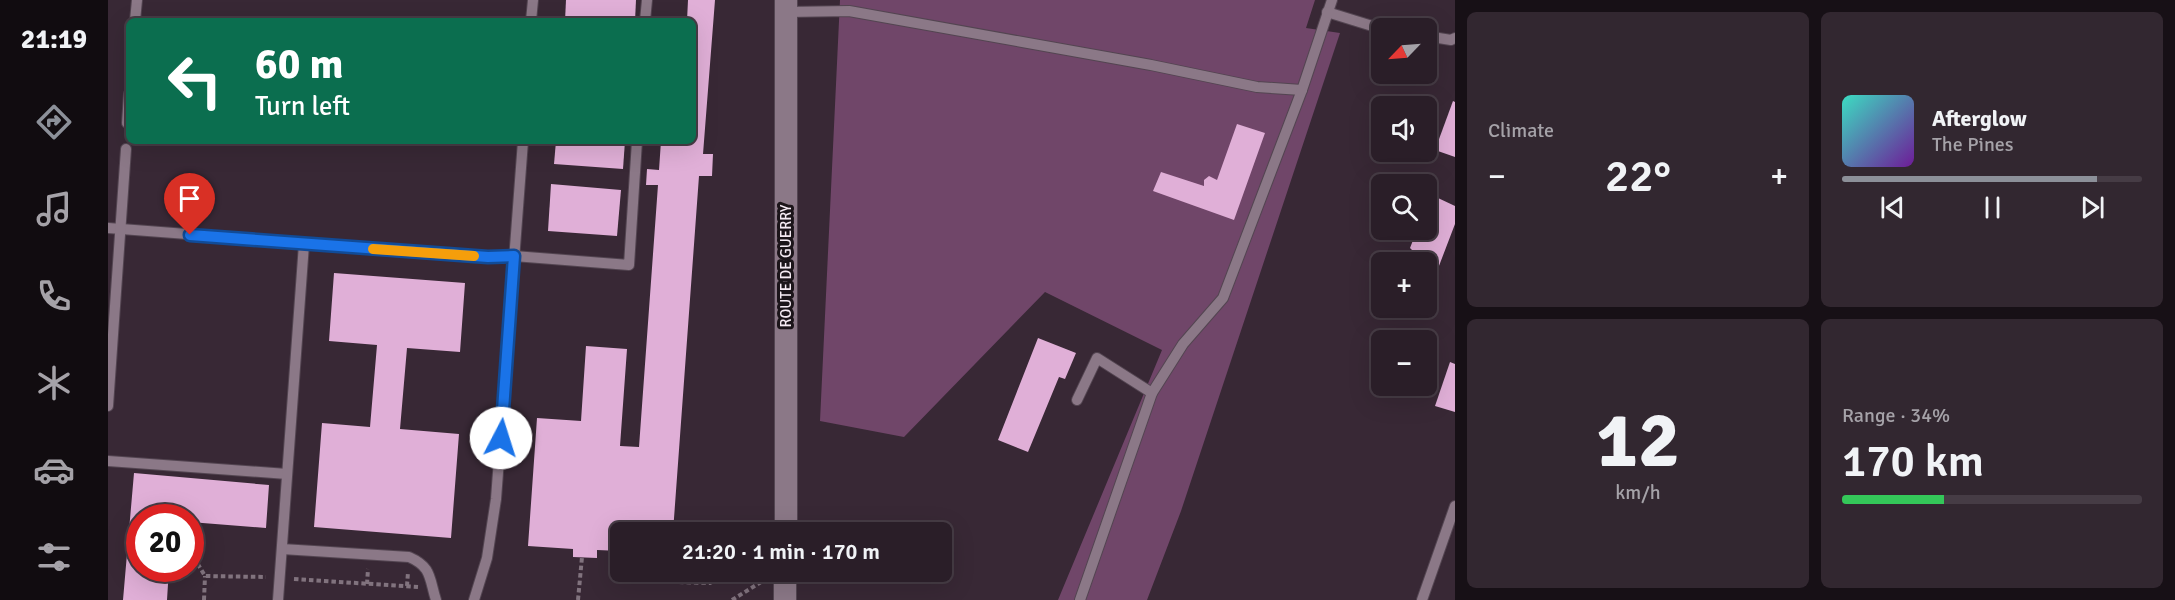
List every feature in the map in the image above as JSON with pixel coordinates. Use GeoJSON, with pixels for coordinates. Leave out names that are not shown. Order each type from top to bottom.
{"type":"FeatureCollection","features":[{"type":"Feature","properties":{"kind":"street","name":"ROUTE DE GUERRY"},"geometry":{"type":"LineString","coordinates":[[786,6],[786,522]]}},
{"type":"Feature","properties":{"kind":"street"},"geometry":{"type":"LineString","coordinates":[[785,582],[785,600]]}},
{"type":"Feature","properties":{"kind":"lane"},"geometry":{"type":"LineString","coordinates":[[135,18],[137,0]]}},
{"type":"Feature","properties":{"kind":"lane"},"geometry":{"type":"LineString","coordinates":[[531,18],[533,0]]}},
{"type":"Feature","properties":{"kind":"lane"},"geometry":{"type":"LineString","coordinates":[[645,18],[647,0]]}},
{"type":"Feature","properties":{"kind":"lane"},"geometry":{"type":"LineString","coordinates":[[1080,600],[1152,393],[1183,344],[1222,298],[1302,90],[1332,0]]}},
{"type":"Feature","properties":{"kind":"lane"},"geometry":{"type":"LineString","coordinates":[[786,6],[849,10],[1257,87],[1302,90]]}},
{"type":"Feature","properties":{"kind":"lane"},"geometry":{"type":"LineString","coordinates":[[1327,12],[1371,26]]}},
{"type":"Feature","properties":{"kind":"lane"},"geometry":{"type":"LineString","coordinates":[[1437,38],[1455,39]]}},
{"type":"Feature","properties":{"kind":"lane"},"geometry":{"type":"LineString","coordinates":[[474,600],[487,558],[496,499],[523,144]]}},
{"type":"Feature","properties":{"kind":"lane"},"geometry":{"type":"LineString","coordinates":[[108,228],[304,244],[629,265],[637,144]]}},
{"type":"Feature","properties":{"kind":"lane"},"geometry":{"type":"LineString","coordinates":[[108,406],[126,149]]}},
{"type":"Feature","properties":{"kind":"lane"},"geometry":{"type":"LineString","coordinates":[[278,600],[304,244]]}},
{"type":"Feature","properties":{"kind":"lane"},"geometry":{"type":"LineString","coordinates":[[1077,400],[1097,358],[1152,393]]}},
{"type":"Feature","properties":{"kind":"lane"},"geometry":{"type":"LineString","coordinates":[[108,461],[287,474]]}},
{"type":"Feature","properties":{"kind":"lane"},"geometry":{"type":"LineString","coordinates":[[1422,600],[1450,537],[1455,506]]}},
{"type":"Feature","properties":{"kind":"lane"},"geometry":{"type":"LineString","coordinates":[[282,549],[409,557],[422,563],[427,570],[436,600]]}},
{"type":"Feature","properties":{"kind":"path"},"geometry":{"type":"LineString","coordinates":[[578,600],[582,557]]}},
{"type":"Feature","properties":{"kind":"path"},"geometry":{"type":"LineString","coordinates":[[204,573],[206,576],[204,600]]}},
{"type":"Feature","properties":{"kind":"path"},"geometry":{"type":"LineString","coordinates":[[206,576],[407,586],[421,588],[423,594]]}},
{"type":"Feature","properties":{"kind":"path"},"geometry":{"type":"LineString","coordinates":[[664,582],[710,584],[714,582]]}},
{"type":"Feature","properties":{"kind":"path"},"geometry":{"type":"LineString","coordinates":[[732,600],[761,582]]}},
{"type":"Feature","properties":{"kind":"shaded area"},"geometry":{"type":"Polygon","coordinates":[[[840,0],[1315,0],[1306,28],[1340,33],[1181,511],[1147,600],[1058,600],[1162,350],[1045,292],[904,437],[820,421],[840,0]]]}},
{"type":"Feature","properties":{"kind":"building"},"geometry":{"type":"Polygon","coordinates":[[[566,0],[636,0],[635,18],[565,18],[566,0]]]}},
{"type":"Feature","properties":{"kind":"building"},"geometry":{"type":"Polygon","coordinates":[[[688,0],[715,0],[703,154],[713,154],[712,176],[699,176],[674,522],[610,522],[610,551],[597,550],[597,558],[573,557],[573,549],[528,546],[537,418],[581,421],[586,346],[627,349],[620,446],[639,447],[658,185],[646,185],[647,169],[659,170],[661,144],[696,144],[696,18],[687,18],[688,0]]]}},
{"type":"Feature","properties":{"kind":"building"},"geometry":{"type":"Polygon","coordinates":[[[1453,101],[1455,102],[1455,157],[1437,151],[1437,145],[1453,101]]]}},
{"type":"Feature","properties":{"kind":"building"},"geometry":{"type":"Polygon","coordinates":[[[1237,124],[1265,133],[1234,220],[1153,191],[1161,172],[1204,186],[1204,180],[1209,176],[1217,180],[1237,124]]]}},
{"type":"Feature","properties":{"kind":"building"},"geometry":{"type":"Polygon","coordinates":[[[556,144],[625,144],[623,169],[554,164],[556,144]]]}},
{"type":"Feature","properties":{"kind":"building"},"geometry":{"type":"Polygon","coordinates":[[[551,184],[621,190],[617,236],[548,231],[551,184]]]}},
{"type":"Feature","properties":{"kind":"building"},"geometry":{"type":"Polygon","coordinates":[[[1438,198],[1455,206],[1455,224],[1437,271],[1437,252],[1414,252],[1410,248],[1413,240],[1437,240],[1438,198]]]}},
{"type":"Feature","properties":{"kind":"building"},"geometry":{"type":"Polygon","coordinates":[[[334,273],[465,283],[460,352],[407,348],[400,429],[459,434],[451,538],[314,527],[322,423],[370,427],[377,345],[329,341],[334,273]]]}},
{"type":"Feature","properties":{"kind":"building"},"geometry":{"type":"Polygon","coordinates":[[[1038,338],[1076,353],[1065,379],[1059,377],[1028,452],[998,440],[1038,338]]]}},
{"type":"Feature","properties":{"kind":"building"},"geometry":{"type":"Polygon","coordinates":[[[1450,362],[1455,364],[1455,412],[1435,406],[1450,362]]]}},
{"type":"Feature","properties":{"kind":"building"},"geometry":{"type":"Polygon","coordinates":[[[134,473],[269,485],[266,528],[204,523],[204,504],[131,504],[134,473]]]}},
{"type":"Feature","properties":{"kind":"building"},"geometry":{"type":"Polygon","coordinates":[[[126,565],[126,582],[168,582],[167,600],[123,600],[126,565]]]}},
{"type":"Feature","properties":{"kind":"slow traffic"},"geometry":{"type":"LineString","coordinates":[[373,249],[474,256]]}},
{"type":"Feature","properties":{"kind":"route"},"geometry":{"type":"LineString","coordinates":[[190,235],[488,257],[514,256],[501,438]]}}]}
